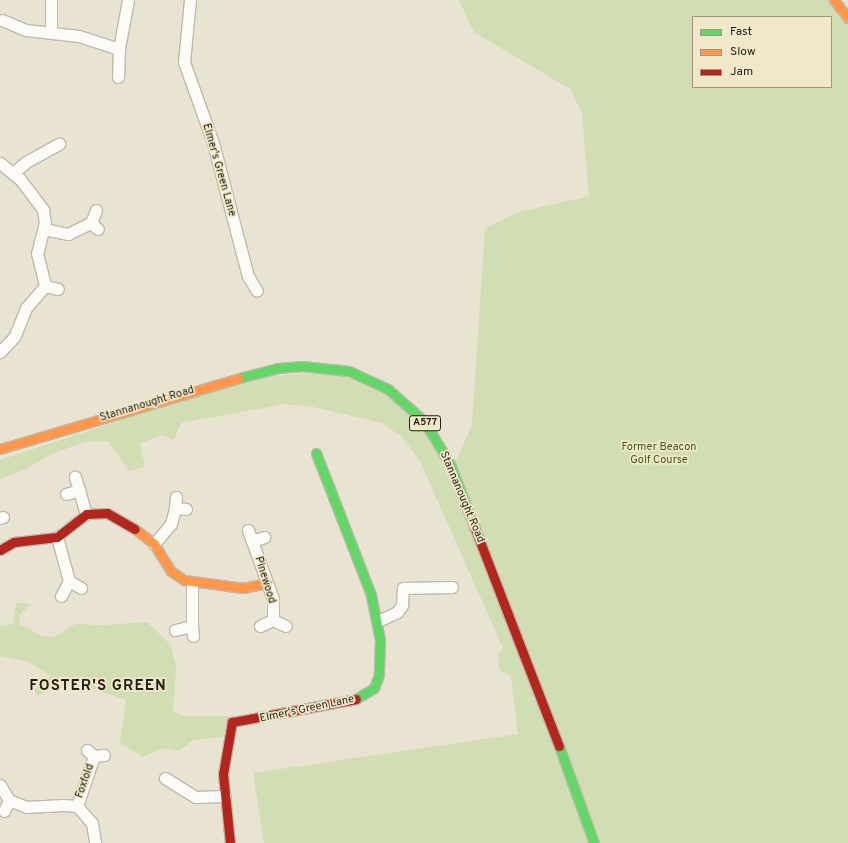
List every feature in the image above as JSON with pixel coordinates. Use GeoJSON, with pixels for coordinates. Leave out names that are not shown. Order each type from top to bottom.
{"type":"FeatureCollection","features":[{"type":"Feature","properties":{"kind":"main road"},"geometry":{"type":"LineString","coordinates":[[834,0],[848,18]]}},
{"type":"Feature","properties":{"kind":"main road","name":"Stannanought Road"},"geometry":{"type":"LineString","coordinates":[[0,449],[213,384],[278,368],[302,366],[348,371],[388,389],[424,421],[450,464],[538,689],[594,843]]}},
{"type":"Feature","properties":{"kind":"main road","name":"Elmer's Green Lane"},"geometry":{"type":"LineString","coordinates":[[230,843],[222,774],[232,722],[254,720],[358,699],[369,693],[377,682],[381,662],[378,621],[371,595],[316,453]]}},
{"type":"Feature","properties":{"kind":"main road"},"geometry":{"type":"LineString","coordinates":[[1,546],[14,542],[57,537],[86,514],[96,512],[116,516],[154,544],[171,571],[184,580],[243,588],[267,583]]}},
{"type":"Feature","properties":{"kind":"street"},"geometry":{"type":"LineString","coordinates":[[51,0],[51,32]]}},
{"type":"Feature","properties":{"kind":"street"},"geometry":{"type":"LineString","coordinates":[[118,77],[118,49],[128,0]]}},
{"type":"Feature","properties":{"kind":"street","name":"Elmer's Green Lane"},"geometry":{"type":"LineString","coordinates":[[190,0],[184,62],[213,143],[248,276],[257,291]]}},
{"type":"Feature","properties":{"kind":"street"},"geometry":{"type":"LineString","coordinates":[[2,20],[26,30],[78,36],[118,49]]}},
{"type":"Feature","properties":{"kind":"street"},"geometry":{"type":"LineString","coordinates":[[14,173],[26,162],[59,144]]}},
{"type":"Feature","properties":{"kind":"street"},"geometry":{"type":"LineString","coordinates":[[0,163],[14,173],[40,203],[45,216],[44,228],[37,253],[45,286]]}},
{"type":"Feature","properties":{"kind":"street"},"geometry":{"type":"LineString","coordinates":[[44,228],[68,234],[94,226],[96,210]]}},
{"type":"Feature","properties":{"kind":"street"},"geometry":{"type":"LineString","coordinates":[[45,286],[58,289]]}},
{"type":"Feature","properties":{"kind":"street"},"geometry":{"type":"LineString","coordinates":[[0,352],[14,336],[26,308],[45,286]]}},
{"type":"Feature","properties":{"kind":"street"},"geometry":{"type":"LineString","coordinates":[[75,477],[86,514]]}},
{"type":"Feature","properties":{"kind":"street"},"geometry":{"type":"LineString","coordinates":[[66,494],[79,490]]}},
{"type":"Feature","properties":{"kind":"street"},"geometry":{"type":"LineString","coordinates":[[154,544],[171,524],[181,509],[176,496]]}},
{"type":"Feature","properties":{"kind":"street","name":"Pinewood"},"geometry":{"type":"LineString","coordinates":[[248,530],[273,599],[273,620]]}},
{"type":"Feature","properties":{"kind":"street"},"geometry":{"type":"LineString","coordinates":[[57,537],[69,581],[61,596]]}},
{"type":"Feature","properties":{"kind":"street","name":"Pinewood"},"geometry":{"type":"LineString","coordinates":[[252,541],[264,537]]}},
{"type":"Feature","properties":{"kind":"street"},"geometry":{"type":"LineString","coordinates":[[69,581],[81,588]]}},
{"type":"Feature","properties":{"kind":"street"},"geometry":{"type":"LineString","coordinates":[[175,630],[192,631],[192,582]]}},
{"type":"Feature","properties":{"kind":"street"},"geometry":{"type":"LineString","coordinates":[[378,621],[397,612],[402,605],[403,588],[452,587]]}},
{"type":"Feature","properties":{"kind":"street","name":"Pinewood"},"geometry":{"type":"LineString","coordinates":[[260,626],[273,620],[286,626]]}},
{"type":"Feature","properties":{"kind":"street","name":"Foxfold"},"geometry":{"type":"LineString","coordinates":[[77,806],[95,754]]}},
{"type":"Feature","properties":{"kind":"street"},"geometry":{"type":"LineString","coordinates":[[165,778],[195,797],[225,796]]}},
{"type":"Feature","properties":{"kind":"street"},"geometry":{"type":"LineString","coordinates":[[0,785],[9,800],[4,811]]}},
{"type":"Feature","properties":{"kind":"street","name":"Foxfold"},"geometry":{"type":"LineString","coordinates":[[9,800],[26,808],[63,805],[77,806],[92,823],[95,843]]}},
{"type":"Feature","properties":{"kind":"green space","name":"Former Beacon Golf Course"},"geometry":{"type":"Polygon","coordinates":[[[459,0],[834,0],[848,18],[848,843],[264,843],[253,773],[518,734],[511,676],[499,670],[498,654],[503,648],[420,461],[402,437],[382,423],[313,407],[285,404],[181,423],[174,440],[160,435],[140,444],[145,467],[129,471],[108,441],[84,442],[50,455],[22,471],[0,479],[0,460],[173,403],[258,377],[329,372],[381,388],[456,462],[472,424],[485,228],[516,213],[589,196],[582,113],[570,89],[474,32],[459,0]]]}},
{"type":"Feature","properties":{"kind":"green space"},"geometry":{"type":"Polygon","coordinates":[[[16,603],[30,604],[19,616],[20,624],[42,636],[54,637],[75,624],[104,625],[147,622],[171,645],[176,668],[173,712],[184,716],[229,716],[223,737],[193,740],[179,751],[164,748],[143,757],[120,743],[126,700],[64,678],[38,696],[33,690],[51,676],[26,661],[0,656],[0,626],[13,624],[16,603]]]}},
{"type":"Feature","properties":{"kind":"traffic: fast"},"geometry":{"type":"LineString","coordinates":[[239,378],[278,368],[302,366],[349,371],[388,389],[424,421],[450,464],[474,526]]}},
{"type":"Feature","properties":{"kind":"traffic: fast"},"geometry":{"type":"LineString","coordinates":[[316,453],[371,595],[380,640],[379,675],[374,688],[356,699]]}},
{"type":"Feature","properties":{"kind":"traffic: fast"},"geometry":{"type":"LineString","coordinates":[[559,746],[594,843]]}},
{"type":"Feature","properties":{"kind":"traffic: slow"},"geometry":{"type":"LineString","coordinates":[[834,0],[848,18]]}},
{"type":"Feature","properties":{"kind":"traffic: slow"},"geometry":{"type":"LineString","coordinates":[[0,449],[239,378]]}},
{"type":"Feature","properties":{"kind":"traffic: slow"},"geometry":{"type":"LineString","coordinates":[[135,529],[154,544],[171,571],[184,580],[243,588],[267,583]]}},
{"type":"Feature","properties":{"kind":"traffic: jam"},"geometry":{"type":"LineString","coordinates":[[0,550],[14,542],[57,537],[86,514],[107,513],[135,529]]}},
{"type":"Feature","properties":{"kind":"traffic: jam"},"geometry":{"type":"LineString","coordinates":[[474,526],[559,746]]}},
{"type":"Feature","properties":{"kind":"traffic: jam"},"geometry":{"type":"LineString","coordinates":[[230,843],[223,774],[232,722],[356,699]]}},
{"type":"Feature","properties":{"kind":"district","name":"FOSTER'S GREEN"},"geometry":{"type":"Point","coordinates":[98,687]}}]}
